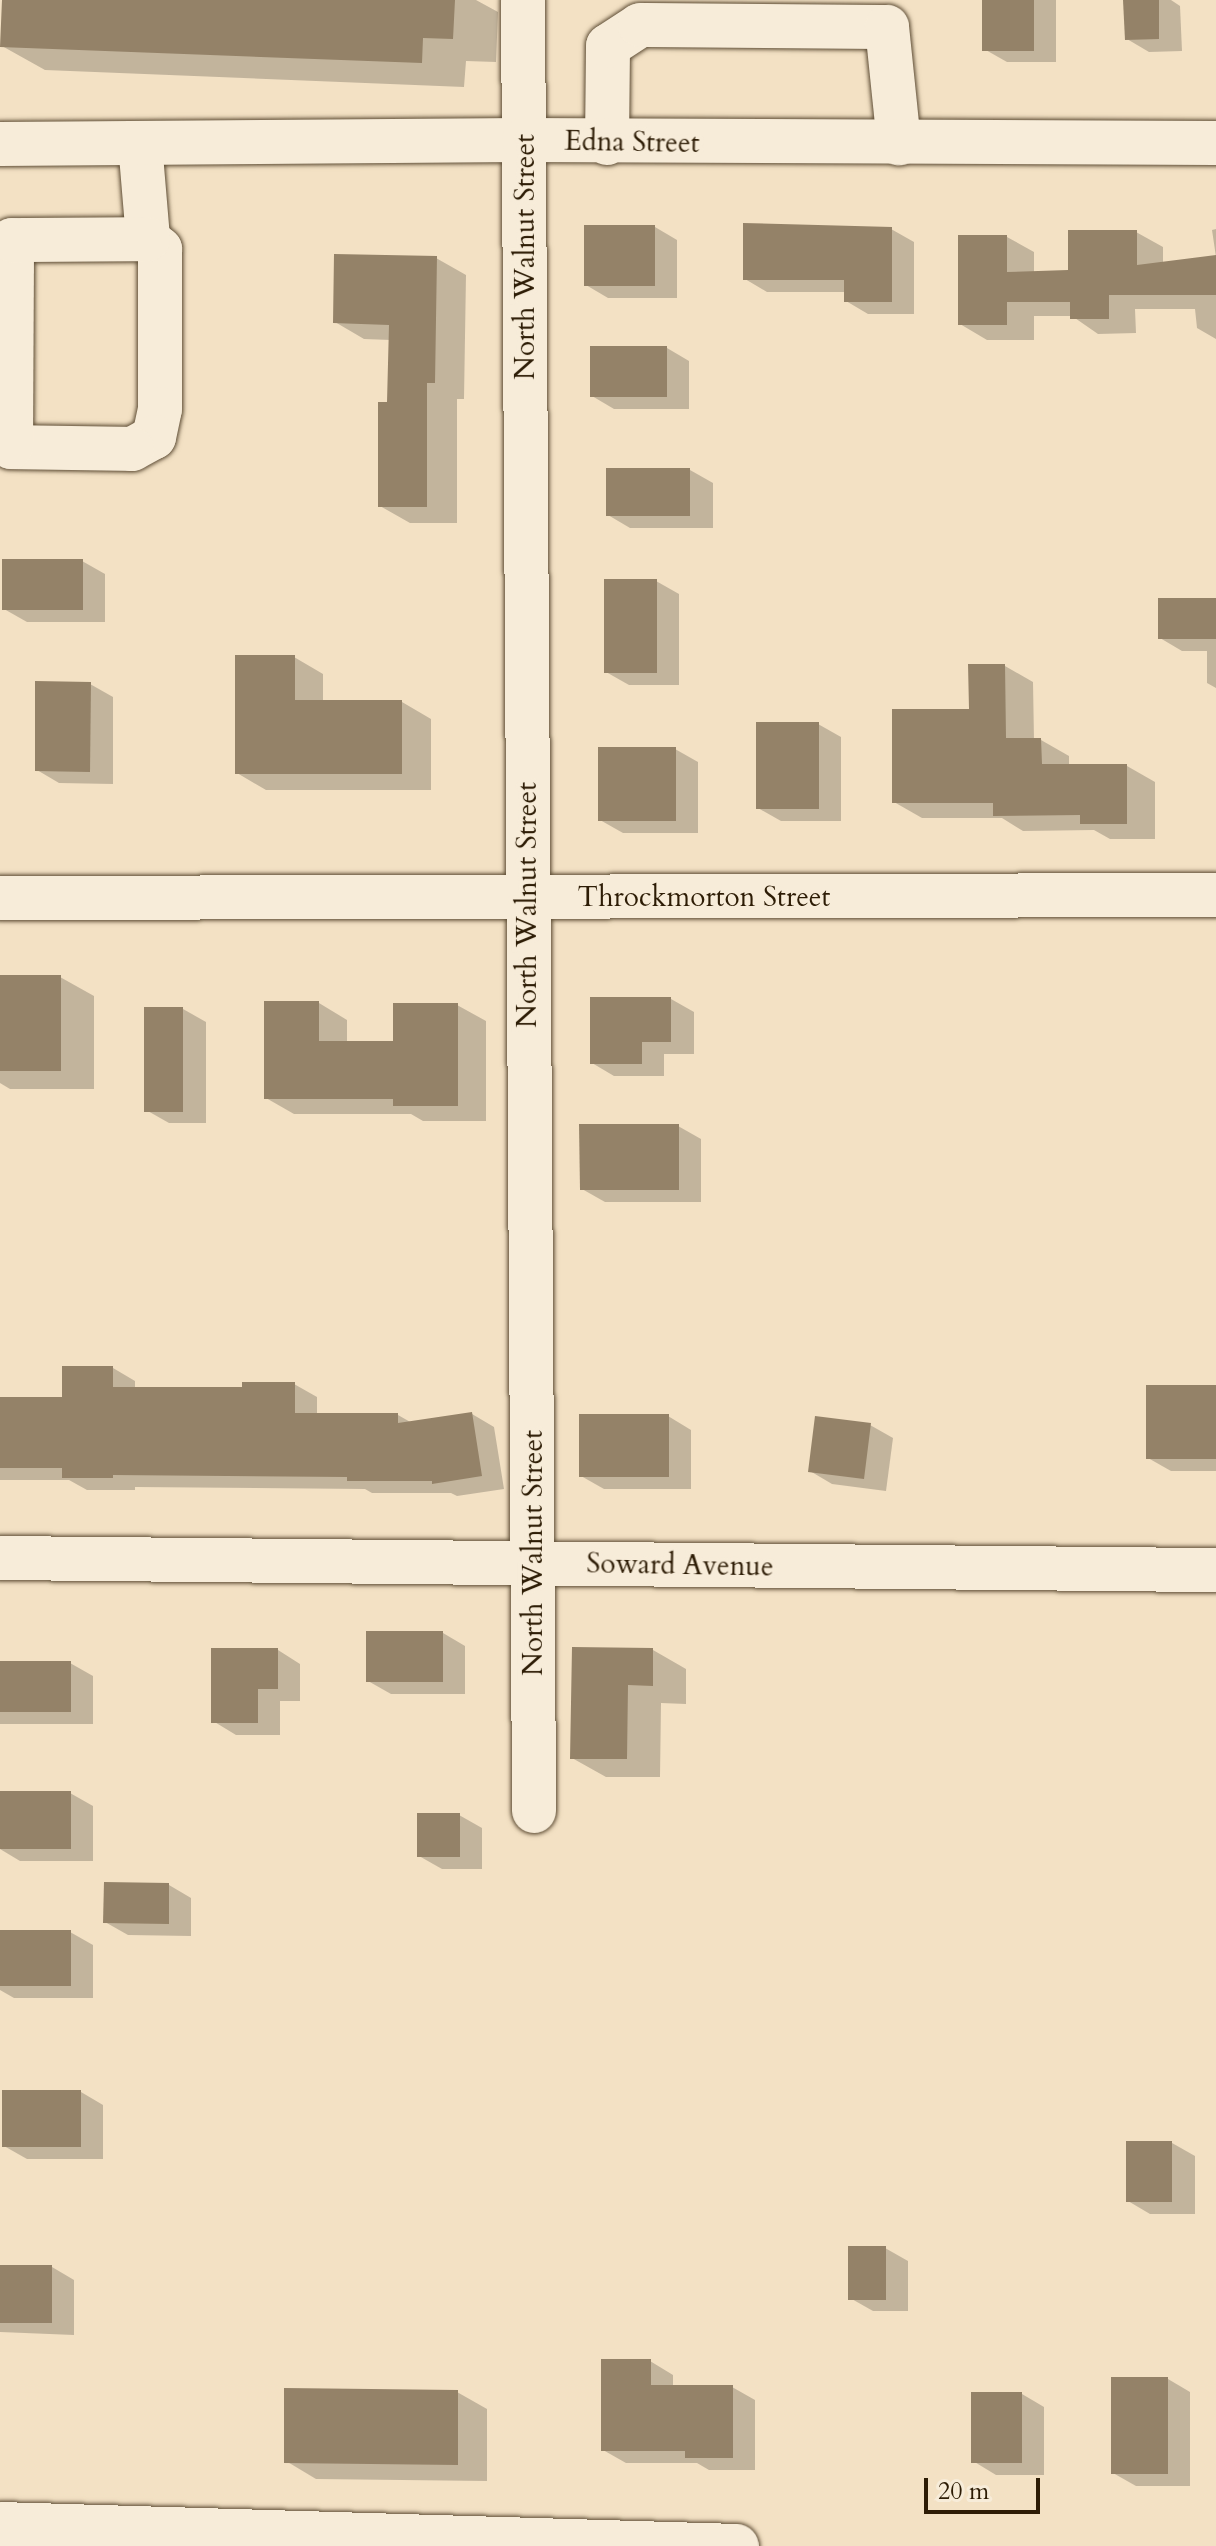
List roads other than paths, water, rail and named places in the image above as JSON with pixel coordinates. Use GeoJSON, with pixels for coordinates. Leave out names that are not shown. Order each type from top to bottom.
{"type":"FeatureCollection","features":[{"type":"Feature","properties":{"kind":"street","name":"North Walnut Street"},"geometry":{"type":"LineString","coordinates":[[523,0],[534,1811]]}},
{"type":"Feature","properties":{"kind":"street"},"geometry":{"type":"LineString","coordinates":[[607,143],[608,46],[640,25],[887,27],[899,143]]}},
{"type":"Feature","properties":{"kind":"street","name":"Edna Street"},"geometry":{"type":"LineString","coordinates":[[0,144],[524,140],[607,143],[1216,143]]}},
{"type":"Feature","properties":{"kind":"street"},"geometry":{"type":"LineString","coordinates":[[140,143],[148,239]]}},
{"type":"Feature","properties":{"kind":"street"},"geometry":{"type":"LineString","coordinates":[[148,239],[160,249],[160,409],[154,437],[132,449],[6,447],[12,240],[148,239]]}},
{"type":"Feature","properties":{"kind":"street","name":"Throckmorton Street"},"geometry":{"type":"LineString","coordinates":[[0,898],[1216,895]]}},
{"type":"Feature","properties":{"kind":"street","name":"Soward Avenue"},"geometry":{"type":"LineString","coordinates":[[0,1558],[1216,1570]]}},
{"type":"Feature","properties":{"kind":"street"},"geometry":{"type":"LineString","coordinates":[[0,2524],[737,2546]]}}]}
